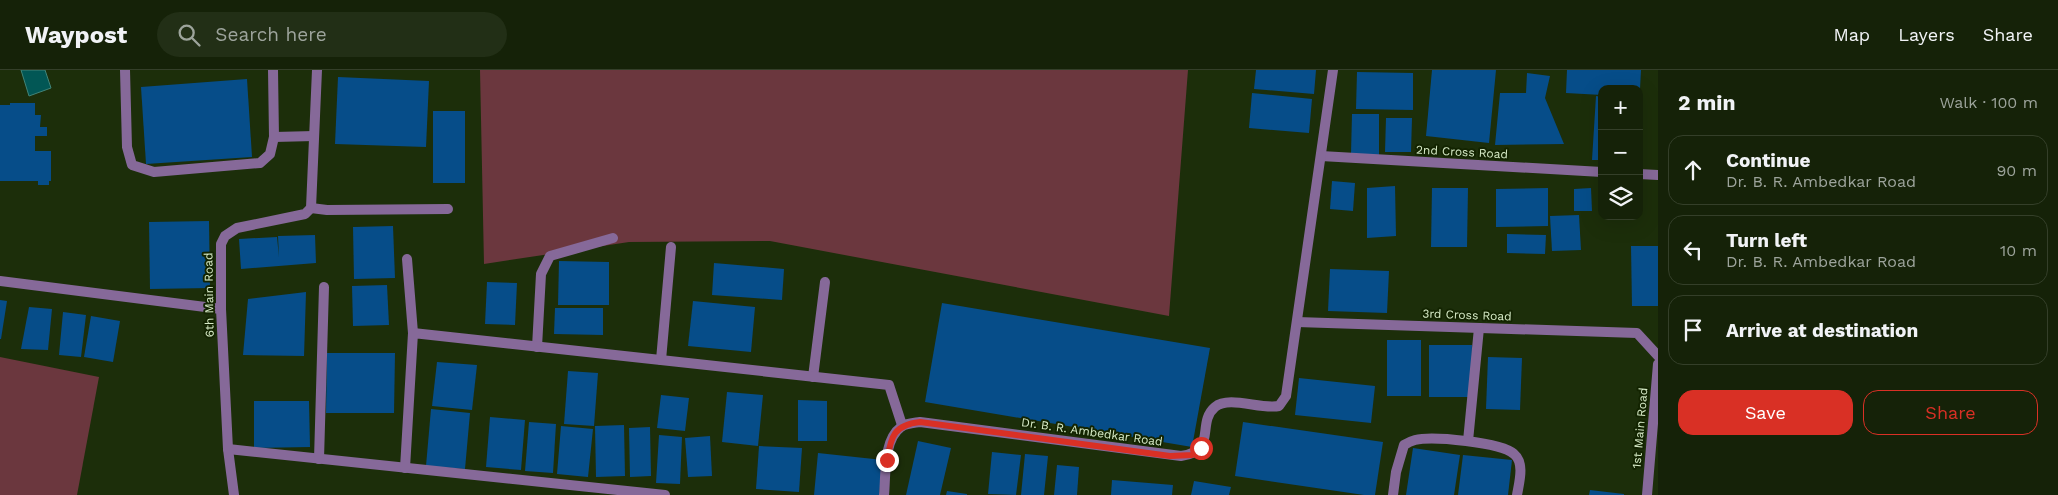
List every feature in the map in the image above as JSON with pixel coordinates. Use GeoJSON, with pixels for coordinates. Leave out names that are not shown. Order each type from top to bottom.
{"type":"FeatureCollection","features":[{"type":"Feature","properties":{"kind":"street"},"geometry":{"type":"LineString","coordinates":[[125,70],[128,147],[132,165],[154,172],[260,163],[270,154],[274,137],[273,70]]}},
{"type":"Feature","properties":{"kind":"street"},"geometry":{"type":"LineString","coordinates":[[317,70],[311,208],[327,210],[448,208]]}},
{"type":"Feature","properties":{"kind":"street","name":"Dr. B. R. Ambedkar Road"},"geometry":{"type":"LineString","coordinates":[[902,425],[920,422],[1170,456],[1192,455],[1201,448],[1210,414],[1215,407],[1229,402],[1280,406],[1283,402],[1297,322],[1333,70]]}},
{"type":"Feature","properties":{"kind":"street"},"geometry":{"type":"LineString","coordinates":[[274,137],[314,136]]}},
{"type":"Feature","properties":{"kind":"street","name":"2nd Cross Road"},"geometry":{"type":"LineString","coordinates":[[1321,156],[1598,172]]}},
{"type":"Feature","properties":{"kind":"street"},"geometry":{"type":"LineString","coordinates":[[1643,174],[1658,175]]}},
{"type":"Feature","properties":{"kind":"street","name":"6th Main Road"},"geometry":{"type":"LineString","coordinates":[[234,495],[228,449],[221,309],[221,244],[225,236],[237,228],[305,214],[311,208]]}},
{"type":"Feature","properties":{"kind":"street"},"geometry":{"type":"LineString","coordinates":[[537,347],[541,274],[550,256],[613,238]]}},
{"type":"Feature","properties":{"kind":"street"},"geometry":{"type":"LineString","coordinates":[[661,360],[671,247]]}},
{"type":"Feature","properties":{"kind":"street"},"geometry":{"type":"LineString","coordinates":[[405,468],[413,334],[407,260]]}},
{"type":"Feature","properties":{"kind":"street"},"geometry":{"type":"LineString","coordinates":[[0,281],[221,309]]}},
{"type":"Feature","properties":{"kind":"street"},"geometry":{"type":"LineString","coordinates":[[813,377],[825,282]]}},
{"type":"Feature","properties":{"kind":"street"},"geometry":{"type":"LineString","coordinates":[[318,459],[324,287]]}},
{"type":"Feature","properties":{"kind":"street","name":"3rd Cross Road"},"geometry":{"type":"LineString","coordinates":[[1297,322],[1637,333],[1658,356]]}},
{"type":"Feature","properties":{"kind":"street"},"geometry":{"type":"LineString","coordinates":[[1468,441],[1479,328]]}},
{"type":"Feature","properties":{"kind":"street"},"geometry":{"type":"LineString","coordinates":[[413,334],[889,385],[902,425],[895,432],[889,448],[884,495]]}},
{"type":"Feature","properties":{"kind":"street","name":"1st Main Road"},"geometry":{"type":"LineString","coordinates":[[1647,495],[1658,364]]}},
{"type":"Feature","properties":{"kind":"street"},"geometry":{"type":"LineString","coordinates":[[1393,495],[1396,472],[1404,445],[1415,440],[1468,441],[1501,447],[1515,454],[1520,463],[1520,480],[1517,495]]}},
{"type":"Feature","properties":{"kind":"street"},"geometry":{"type":"LineString","coordinates":[[228,449],[665,495]]}},
{"type":"Feature","properties":{"kind":"shaded area"},"geometry":{"type":"Polygon","coordinates":[[[480,70],[1188,70],[1169,316],[770,241],[629,242],[484,264],[480,70]]]}},
{"type":"Feature","properties":{"kind":"shaded area"},"geometry":{"type":"Polygon","coordinates":[[[0,357],[99,377],[77,495],[0,495],[0,357]]]}},
{"type":"Feature","properties":{"kind":"water"},"geometry":{"type":"Polygon","coordinates":[[[21,70],[45,70],[51,88],[29,96],[21,70]]]}},
{"type":"Feature","properties":{"kind":"building"},"geometry":{"type":"Polygon","coordinates":[[[1256,70],[1316,70],[1314,94],[1254,89],[1256,70]]]}},
{"type":"Feature","properties":{"kind":"building"},"geometry":{"type":"Polygon","coordinates":[[[1432,70],[1496,70],[1489,143],[1426,136],[1432,70]]]}},
{"type":"Feature","properties":{"kind":"building"},"geometry":{"type":"Polygon","coordinates":[[[1567,70],[1641,70],[1640,85],[1598,85],[1598,95],[1566,93],[1567,70]]]}},
{"type":"Feature","properties":{"kind":"building"},"geometry":{"type":"Polygon","coordinates":[[[1357,72],[1413,73],[1413,110],[1356,109],[1357,72]]]}},
{"type":"Feature","properties":{"kind":"building"},"geometry":{"type":"Polygon","coordinates":[[[1527,73],[1550,76],[1545,98],[1564,144],[1495,145],[1500,93],[1526,93],[1527,73]]]}},
{"type":"Feature","properties":{"kind":"building"},"geometry":{"type":"Polygon","coordinates":[[[338,77],[429,81],[426,147],[335,144],[338,77]]]}},
{"type":"Feature","properties":{"kind":"building"},"geometry":{"type":"Polygon","coordinates":[[[247,79],[252,157],[146,164],[141,87],[247,79]]]}},
{"type":"Feature","properties":{"kind":"building"},"geometry":{"type":"Polygon","coordinates":[[[1252,93],[1312,99],[1309,133],[1249,128],[1252,93]]]}},
{"type":"Feature","properties":{"kind":"building"},"geometry":{"type":"Polygon","coordinates":[[[1596,96],[1598,96],[1598,160],[1592,160],[1596,96]]]}},
{"type":"Feature","properties":{"kind":"building"},"geometry":{"type":"Polygon","coordinates":[[[10,103],[35,103],[35,115],[41,115],[40,127],[47,127],[47,136],[35,136],[35,151],[51,151],[51,181],[49,181],[49,185],[38,185],[38,181],[0,181],[0,105],[10,105],[10,103]]]}},
{"type":"Feature","properties":{"kind":"building"},"geometry":{"type":"Polygon","coordinates":[[[433,111],[465,111],[465,183],[433,183],[433,111]]]}},
{"type":"Feature","properties":{"kind":"building"},"geometry":{"type":"Polygon","coordinates":[[[1352,114],[1379,114],[1379,155],[1351,154],[1352,114]]]}},
{"type":"Feature","properties":{"kind":"building"},"geometry":{"type":"Polygon","coordinates":[[[1386,118],[1412,118],[1411,152],[1385,152],[1386,118]]]}},
{"type":"Feature","properties":{"kind":"building"},"geometry":{"type":"Polygon","coordinates":[[[1332,181],[1355,183],[1353,211],[1330,209],[1332,181]]]}},
{"type":"Feature","properties":{"kind":"building"},"geometry":{"type":"Polygon","coordinates":[[[1395,186],[1396,236],[1367,238],[1367,188],[1395,186]]]}},
{"type":"Feature","properties":{"kind":"building"},"geometry":{"type":"Polygon","coordinates":[[[1432,188],[1468,188],[1467,247],[1431,247],[1432,188]]]}},
{"type":"Feature","properties":{"kind":"building"},"geometry":{"type":"Polygon","coordinates":[[[1548,188],[1548,226],[1496,227],[1496,189],[1548,188]]]}},
{"type":"Feature","properties":{"kind":"building"},"geometry":{"type":"Polygon","coordinates":[[[1591,188],[1592,211],[1574,211],[1574,189],[1591,188]]]}},
{"type":"Feature","properties":{"kind":"building"},"geometry":{"type":"Polygon","coordinates":[[[1579,215],[1581,250],[1552,251],[1550,216],[1579,215]]]}},
{"type":"Feature","properties":{"kind":"building"},"geometry":{"type":"Polygon","coordinates":[[[209,221],[210,288],[150,289],[149,222],[209,221]]]}},
{"type":"Feature","properties":{"kind":"building"},"geometry":{"type":"Polygon","coordinates":[[[393,226],[395,278],[354,279],[353,227],[393,226]]]}},
{"type":"Feature","properties":{"kind":"building"},"geometry":{"type":"Polygon","coordinates":[[[1507,234],[1546,235],[1545,254],[1507,253],[1507,234]]]}},
{"type":"Feature","properties":{"kind":"building"},"geometry":{"type":"Polygon","coordinates":[[[315,235],[316,263],[241,269],[239,239],[277,237],[279,257],[278,236],[315,235]]]}},
{"type":"Feature","properties":{"kind":"building"},"geometry":{"type":"Polygon","coordinates":[[[1631,246],[1658,246],[1658,306],[1632,306],[1631,246]]]}},
{"type":"Feature","properties":{"kind":"building"},"geometry":{"type":"Polygon","coordinates":[[[559,261],[609,262],[609,305],[558,305],[559,261]]]}},
{"type":"Feature","properties":{"kind":"building"},"geometry":{"type":"Polygon","coordinates":[[[714,263],[784,269],[782,300],[712,295],[714,263]]]}},
{"type":"Feature","properties":{"kind":"building"},"geometry":{"type":"Polygon","coordinates":[[[1330,269],[1389,271],[1387,313],[1328,311],[1330,269]]]}},
{"type":"Feature","properties":{"kind":"building"},"geometry":{"type":"Polygon","coordinates":[[[487,282],[517,283],[515,325],[485,324],[487,282]]]}},
{"type":"Feature","properties":{"kind":"building"},"geometry":{"type":"Polygon","coordinates":[[[387,285],[389,325],[353,326],[352,286],[387,285]]]}},
{"type":"Feature","properties":{"kind":"building"},"geometry":{"type":"Polygon","coordinates":[[[306,292],[304,356],[243,355],[248,299],[306,292]]]}},
{"type":"Feature","properties":{"kind":"building"},"geometry":{"type":"Polygon","coordinates":[[[0,300],[7,301],[1,339],[0,339],[0,300]]]}},
{"type":"Feature","properties":{"kind":"building"},"geometry":{"type":"Polygon","coordinates":[[[693,301],[755,307],[751,352],[688,346],[693,301]]]}},
{"type":"Feature","properties":{"kind":"building"},"geometry":{"type":"Polygon","coordinates":[[[942,303],[1210,348],[1192,447],[925,402],[942,303]]]}},
{"type":"Feature","properties":{"kind":"building"},"geometry":{"type":"Polygon","coordinates":[[[29,307],[52,309],[48,350],[21,349],[29,307]]]}},
{"type":"Feature","properties":{"kind":"building"},"geometry":{"type":"Polygon","coordinates":[[[555,308],[603,308],[603,335],[554,334],[555,308]]]}},
{"type":"Feature","properties":{"kind":"building"},"geometry":{"type":"Polygon","coordinates":[[[63,312],[86,315],[81,357],[59,355],[63,312]]]}},
{"type":"Feature","properties":{"kind":"building"},"geometry":{"type":"Polygon","coordinates":[[[91,316],[120,321],[113,362],[84,357],[91,316]]]}},
{"type":"Feature","properties":{"kind":"building"},"geometry":{"type":"Polygon","coordinates":[[[1387,340],[1421,340],[1421,396],[1387,396],[1387,340]]]}},
{"type":"Feature","properties":{"kind":"building"},"geometry":{"type":"Polygon","coordinates":[[[1429,345],[1472,345],[1471,397],[1429,397],[1429,345]]]}},
{"type":"Feature","properties":{"kind":"building"},"geometry":{"type":"Polygon","coordinates":[[[327,353],[395,353],[394,413],[326,413],[327,353]]]}},
{"type":"Feature","properties":{"kind":"building"},"geometry":{"type":"Polygon","coordinates":[[[1488,357],[1522,358],[1520,410],[1486,409],[1488,357]]]}},
{"type":"Feature","properties":{"kind":"building"},"geometry":{"type":"Polygon","coordinates":[[[437,362],[477,365],[472,410],[432,406],[437,362]]]}},
{"type":"Feature","properties":{"kind":"building"},"geometry":{"type":"Polygon","coordinates":[[[568,371],[598,373],[594,426],[564,424],[568,371]]]}},
{"type":"Feature","properties":{"kind":"building"},"geometry":{"type":"Polygon","coordinates":[[[1299,378],[1375,386],[1371,423],[1295,415],[1299,378]]]}},
{"type":"Feature","properties":{"kind":"building"},"geometry":{"type":"Polygon","coordinates":[[[727,392],[763,395],[758,446],[722,442],[727,392]]]}},
{"type":"Feature","properties":{"kind":"building"},"geometry":{"type":"Polygon","coordinates":[[[661,395],[689,398],[685,431],[657,428],[661,395]]]}},
{"type":"Feature","properties":{"kind":"building"},"geometry":{"type":"Polygon","coordinates":[[[798,400],[827,401],[827,441],[798,441],[798,400]]]}},
{"type":"Feature","properties":{"kind":"building"},"geometry":{"type":"Polygon","coordinates":[[[254,401],[309,401],[310,447],[254,448],[254,401]]]}},
{"type":"Feature","properties":{"kind":"building"},"geometry":{"type":"Polygon","coordinates":[[[431,409],[470,413],[465,469],[426,466],[431,409]]]}},
{"type":"Feature","properties":{"kind":"building"},"geometry":{"type":"Polygon","coordinates":[[[490,417],[525,420],[521,470],[486,467],[490,417]]]}},
{"type":"Feature","properties":{"kind":"building"},"geometry":{"type":"Polygon","coordinates":[[[529,422],[556,424],[553,473],[525,471],[529,422]]]}},
{"type":"Feature","properties":{"kind":"building"},"geometry":{"type":"Polygon","coordinates":[[[1243,422],[1383,442],[1375,495],[1235,476],[1243,422]]]}},
{"type":"Feature","properties":{"kind":"building"},"geometry":{"type":"Polygon","coordinates":[[[624,425],[625,476],[596,477],[595,426],[624,425]]]}},
{"type":"Feature","properties":{"kind":"building"},"geometry":{"type":"Polygon","coordinates":[[[561,426],[593,429],[588,477],[557,474],[561,426]]]}},
{"type":"Feature","properties":{"kind":"building"},"geometry":{"type":"Polygon","coordinates":[[[650,427],[651,476],[630,477],[629,428],[650,427]]]}},
{"type":"Feature","properties":{"kind":"building"},"geometry":{"type":"Polygon","coordinates":[[[659,435],[682,437],[680,484],[656,483],[659,435]]]}},
{"type":"Feature","properties":{"kind":"building"},"geometry":{"type":"Polygon","coordinates":[[[710,436],[712,476],[688,477],[685,438],[710,436]]]}},
{"type":"Feature","properties":{"kind":"building"},"geometry":{"type":"Polygon","coordinates":[[[918,441],[951,448],[940,495],[906,495],[918,441]]]}},
{"type":"Feature","properties":{"kind":"building"},"geometry":{"type":"Polygon","coordinates":[[[759,446],[802,448],[799,492],[756,489],[759,446]]]}},
{"type":"Feature","properties":{"kind":"building"},"geometry":{"type":"Polygon","coordinates":[[[1413,448],[1460,455],[1454,495],[1406,495],[1413,448]]]}},
{"type":"Feature","properties":{"kind":"building"},"geometry":{"type":"Polygon","coordinates":[[[992,452],[1021,455],[1016,495],[988,494],[992,452]]]}},
{"type":"Feature","properties":{"kind":"building"},"geometry":{"type":"Polygon","coordinates":[[[818,453],[883,460],[879,495],[814,495],[818,453]]]}},
{"type":"Feature","properties":{"kind":"building"},"geometry":{"type":"Polygon","coordinates":[[[1025,454],[1048,456],[1044,495],[1021,495],[1025,454]]]}},
{"type":"Feature","properties":{"kind":"building"},"geometry":{"type":"Polygon","coordinates":[[[1463,455],[1512,460],[1508,495],[1458,495],[1463,455]]]}},
{"type":"Feature","properties":{"kind":"building"},"geometry":{"type":"Polygon","coordinates":[[[1057,465],[1079,467],[1077,495],[1054,495],[1057,465]]]}},
{"type":"Feature","properties":{"kind":"building"},"geometry":{"type":"Polygon","coordinates":[[[1112,480],[1173,485],[1172,495],[1111,495],[1112,480]]]}},
{"type":"Feature","properties":{"kind":"building"},"geometry":{"type":"Polygon","coordinates":[[[1194,481],[1231,487],[1229,495],[1191,495],[1194,481]]]}},
{"type":"Feature","properties":{"kind":"building"},"geometry":{"type":"Polygon","coordinates":[[[1590,490],[1624,494],[1624,495],[1589,495],[1590,490]]]}},
{"type":"Feature","properties":{"kind":"building"},"geometry":{"type":"Polygon","coordinates":[[[947,491],[967,494],[967,495],[946,495],[947,491]]]}},
{"type":"Feature","properties":{"kind":"route"},"geometry":{"type":"LineString","coordinates":[[887,460],[895,432],[902,425],[920,422],[1170,456],[1192,455],[1201,448]]}}]}
